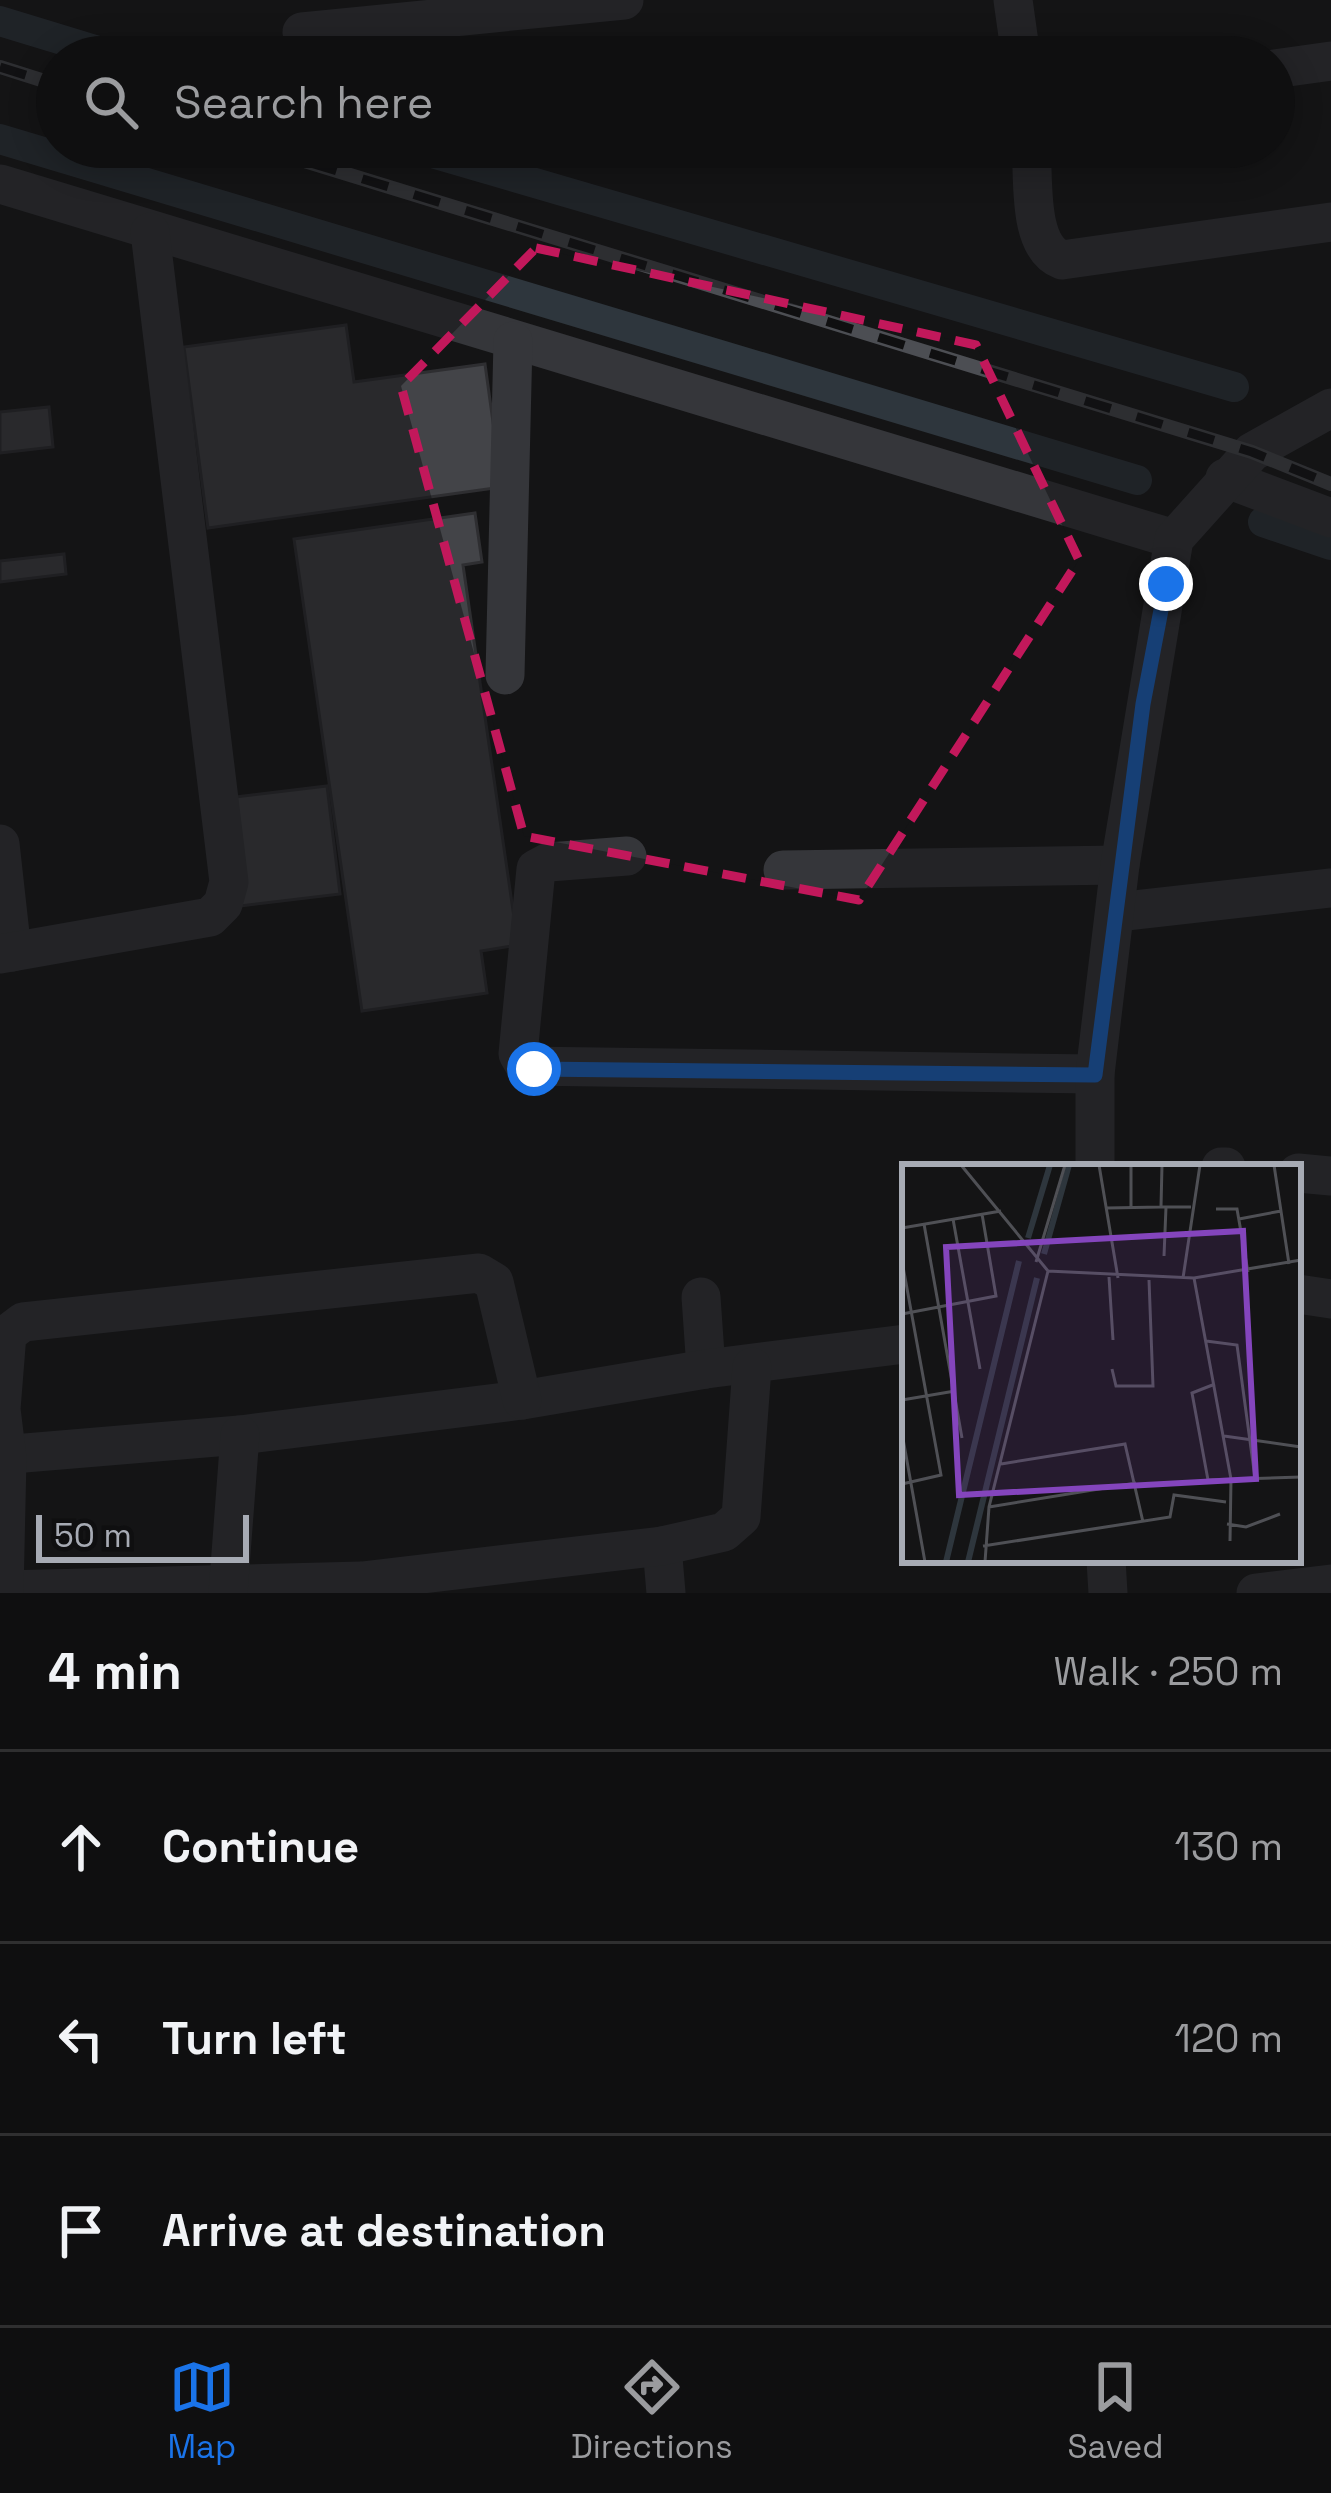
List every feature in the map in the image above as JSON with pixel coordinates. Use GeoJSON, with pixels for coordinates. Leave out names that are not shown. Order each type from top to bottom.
{"type":"FeatureCollection","features":[{"type":"Feature","properties":{"kind":"street"},"geometry":{"type":"LineString","coordinates":[[302,32],[624,0]]}},
{"type":"Feature","properties":{"kind":"street"},"geometry":{"type":"LineString","coordinates":[[1013,0],[1018,36]]}},
{"type":"Feature","properties":{"kind":"street"},"geometry":{"type":"LineString","coordinates":[[1295,66],[1331,62]]}},
{"type":"Feature","properties":{"kind":"street"},"geometry":{"type":"LineString","coordinates":[[1033,168],[1040,242],[1050,256],[1062,260],[1331,222]]}},
{"type":"Feature","properties":{"kind":"street"},"geometry":{"type":"LineString","coordinates":[[0,184],[1174,539]]}},
{"type":"Feature","properties":{"kind":"street"},"geometry":{"type":"LineString","coordinates":[[0,844],[6,953],[210,917],[224,904],[229,882],[150,232]]}},
{"type":"Feature","properties":{"kind":"street"},"geometry":{"type":"LineString","coordinates":[[506,675],[512,341]]}},
{"type":"Feature","properties":{"kind":"street"},"geometry":{"type":"LineString","coordinates":[[1095,1164],[1095,1075],[1120,865],[1174,539],[1252,452],[1331,408]]}},
{"type":"Feature","properties":{"kind":"street"},"geometry":{"type":"LineString","coordinates":[[1225,478],[1331,518]]}},
{"type":"Feature","properties":{"kind":"street"},"geometry":{"type":"LineString","coordinates":[[627,856],[549,862],[536,868],[518,1054],[525,1066],[1095,1075]]}},
{"type":"Feature","properties":{"kind":"street"},"geometry":{"type":"LineString","coordinates":[[783,870],[1120,865]]}},
{"type":"Feature","properties":{"kind":"street"},"geometry":{"type":"LineString","coordinates":[[1117,912],[1331,888]]}},
{"type":"Feature","properties":{"kind":"street"},"geometry":{"type":"LineString","coordinates":[[1301,1173],[1331,1175]]}},
{"type":"Feature","properties":{"kind":"street"},"geometry":{"type":"LineString","coordinates":[[522,1400],[494,1282],[479,1274],[23,1322],[7,1334],[1,1409],[4,1591],[475,1581],[724,1532],[741,1517],[752,1367]]}},
{"type":"Feature","properties":{"kind":"street"},"geometry":{"type":"LineString","coordinates":[[1301,1294],[1331,1299]]}},
{"type":"Feature","properties":{"kind":"street"},"geometry":{"type":"LineString","coordinates":[[701,1297],[706,1369]]}},
{"type":"Feature","properties":{"kind":"street"},"geometry":{"type":"LineString","coordinates":[[4,1456],[240,1435],[522,1400],[706,1369],[752,1367],[902,1344]]}},
{"type":"Feature","properties":{"kind":"street"},"geometry":{"type":"LineString","coordinates":[[229,1589],[240,1435]]}},
{"type":"Feature","properties":{"kind":"street"},"geometry":{"type":"LineString","coordinates":[[662,1546],[666,1593]]}},
{"type":"Feature","properties":{"kind":"street"},"geometry":{"type":"LineString","coordinates":[[1106,1563],[1108,1593]]}},
{"type":"Feature","properties":{"kind":"street"},"geometry":{"type":"LineString","coordinates":[[1256,1593],[1331,1583]]}},
{"type":"Feature","properties":{"kind":"highlighted area"},"geometry":{"type":"Polygon","coordinates":[[[536,248],[976,345],[1079,560],[859,900],[524,836],[401,386],[536,248]]]}},
{"type":"Feature","properties":{"kind":"building"},"geometry":{"type":"Polygon","coordinates":[[[346,325],[354,382],[485,364],[502,487],[208,528],[184,347],[346,325]]]}},
{"type":"Feature","properties":{"kind":"building"},"geometry":{"type":"Polygon","coordinates":[[[49,407],[53,447],[0,453],[0,412],[49,407]]]}},
{"type":"Feature","properties":{"kind":"building"},"geometry":{"type":"Polygon","coordinates":[[[475,513],[482,562],[463,565],[518,945],[481,951],[487,993],[362,1011],[294,539],[475,513]]]}},
{"type":"Feature","properties":{"kind":"building"},"geometry":{"type":"Polygon","coordinates":[[[64,554],[66,574],[0,582],[0,561],[64,554]]]}},
{"type":"Feature","properties":{"kind":"building"},"geometry":{"type":"Polygon","coordinates":[[[327,786],[340,894],[240,906],[227,798],[327,786]]]}},
{"type":"Feature","properties":{"kind":"waterway"},"geometry":{"type":"LineString","coordinates":[[0,21],[49,36]]}},
{"type":"Feature","properties":{"kind":"waterway"},"geometry":{"type":"LineString","coordinates":[[0,139],[36,150]]}},
{"type":"Feature","properties":{"kind":"waterway"},"geometry":{"type":"LineString","coordinates":[[97,168],[1137,480]]}},
{"type":"Feature","properties":{"kind":"waterway"},"geometry":{"type":"LineString","coordinates":[[484,168],[1234,387]]}},
{"type":"Feature","properties":{"kind":"waterway"},"geometry":{"type":"LineString","coordinates":[[1263,522],[1331,545]]}},
{"type":"Feature","properties":{"kind":"railway"},"geometry":{"type":"LineString","coordinates":[[0,67],[36,78]]}},
{"type":"Feature","properties":{"kind":"railway"},"geometry":{"type":"LineString","coordinates":[[327,168],[1252,452],[1331,484]]}},
{"type":"Feature","properties":{"kind":"route"},"geometry":{"type":"LineString","coordinates":[[534,1069],[1095,1075],[1143,704],[1166,584]]}}]}
